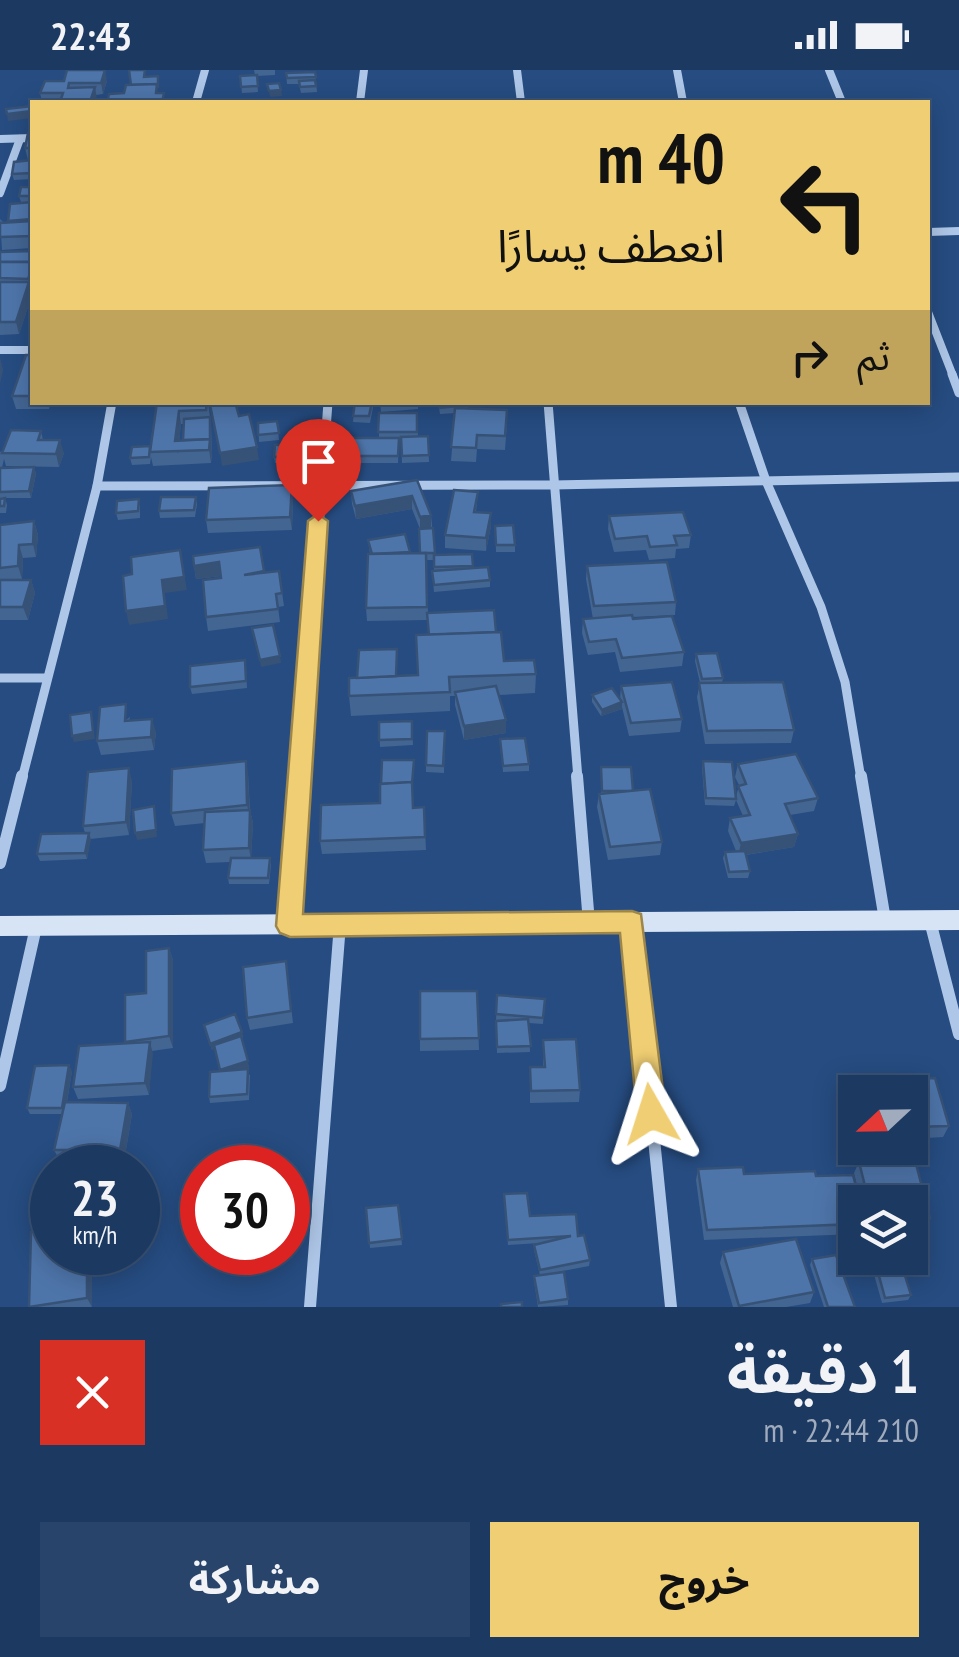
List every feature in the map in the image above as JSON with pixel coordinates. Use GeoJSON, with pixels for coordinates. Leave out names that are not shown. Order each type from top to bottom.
{"type":"FeatureCollection","features":[{"type":"Feature","properties":{"kind":"street"},"geometry":{"type":"LineString","coordinates":[[197,100],[205,70]]}},
{"type":"Feature","properties":{"kind":"street"},"geometry":{"type":"LineString","coordinates":[[360,100],[364,70]]}},
{"type":"Feature","properties":{"kind":"street"},"geometry":{"type":"LineString","coordinates":[[517,70],[520,100]]}},
{"type":"Feature","properties":{"kind":"street"},"geometry":{"type":"LineString","coordinates":[[677,70],[682,100]]}},
{"type":"Feature","properties":{"kind":"street"},"geometry":{"type":"LineString","coordinates":[[829,70],[841,100]]}},
{"type":"Feature","properties":{"kind":"street"},"geometry":{"type":"LineString","coordinates":[[0,193],[20,138]]}},
{"type":"Feature","properties":{"kind":"street"},"geometry":{"type":"LineString","coordinates":[[0,139],[30,138]]}},
{"type":"Feature","properties":{"kind":"street"},"geometry":{"type":"LineString","coordinates":[[930,232],[959,232]]}},
{"type":"Feature","properties":{"kind":"street"},"geometry":{"type":"LineString","coordinates":[[930,317],[959,393]]}},
{"type":"Feature","properties":{"kind":"street"},"geometry":{"type":"LineString","coordinates":[[0,350],[30,350]]}},
{"type":"Feature","properties":{"kind":"street"},"geometry":{"type":"LineString","coordinates":[[0,863],[97,486],[111,405]]}},
{"type":"Feature","properties":{"kind":"street"},"geometry":{"type":"LineString","coordinates":[[290,926],[328,405]]}},
{"type":"Feature","properties":{"kind":"street"},"geometry":{"type":"LineString","coordinates":[[548,405],[590,924]]}},
{"type":"Feature","properties":{"kind":"street"},"geometry":{"type":"LineString","coordinates":[[740,405],[766,480],[821,607],[845,682],[885,920]]}},
{"type":"Feature","properties":{"kind":"street"},"geometry":{"type":"LineString","coordinates":[[97,486],[553,485],[959,477]]}},
{"type":"Feature","properties":{"kind":"street"},"geometry":{"type":"LineString","coordinates":[[0,678],[45,678]]}},
{"type":"Feature","properties":{"kind":"street"},"geometry":{"type":"LineString","coordinates":[[0,926],[959,920]]}},
{"type":"Feature","properties":{"kind":"street"},"geometry":{"type":"LineString","coordinates":[[930,921],[959,1034]]}},
{"type":"Feature","properties":{"kind":"street"},"geometry":{"type":"LineString","coordinates":[[632,922],[671,1307]]}},
{"type":"Feature","properties":{"kind":"street"},"geometry":{"type":"LineString","coordinates":[[310,1307],[340,924]]}},
{"type":"Feature","properties":{"kind":"street"},"geometry":{"type":"LineString","coordinates":[[0,1086],[36,927]]}},
{"type":"Feature","properties":{"kind":"building"},"geometry":{"type":"Polygon","coordinates":[[[67,70],[105,70],[101,83],[69,83],[68,88],[95,87],[91,100],[61,100],[63,93],[40,93],[45,81],[64,81],[67,70]]]}},
{"type":"Feature","properties":{"kind":"building"},"geometry":{"type":"Polygon","coordinates":[[[129,70],[145,70],[144,77],[158,76],[158,87],[131,85],[129,70]]]}},
{"type":"Feature","properties":{"kind":"building"},"geometry":{"type":"Polygon","coordinates":[[[315,72],[316,77],[287,78],[286,73],[315,72]]]}},
{"type":"Feature","properties":{"kind":"building"},"geometry":{"type":"Polygon","coordinates":[[[257,75],[258,86],[241,87],[240,76],[257,75]]]}},
{"type":"Feature","properties":{"kind":"building"},"geometry":{"type":"Polygon","coordinates":[[[315,80],[316,86],[300,87],[299,81],[315,80]]]}},
{"type":"Feature","properties":{"kind":"building"},"geometry":{"type":"Polygon","coordinates":[[[279,83],[281,90],[269,91],[267,84],[279,83]]]}},
{"type":"Feature","properties":{"kind":"building"},"geometry":{"type":"Polygon","coordinates":[[[157,84],[156,93],[164,93],[162,100],[108,100],[109,94],[124,93],[126,85],[157,84]]]}},
{"type":"Feature","properties":{"kind":"building"},"geometry":{"type":"Polygon","coordinates":[[[30,106],[30,111],[7,114],[6,109],[30,106]]]}},
{"type":"Feature","properties":{"kind":"building"},"geometry":{"type":"Polygon","coordinates":[[[30,160],[30,173],[12,174],[14,162],[30,160]]]}},
{"type":"Feature","properties":{"kind":"building"},"geometry":{"type":"Polygon","coordinates":[[[21,187],[30,187],[30,196],[19,196],[21,187]]]}},
{"type":"Feature","properties":{"kind":"building"},"geometry":{"type":"Polygon","coordinates":[[[30,202],[30,219],[8,221],[10,204],[30,202]]]}},
{"type":"Feature","properties":{"kind":"building"},"geometry":{"type":"Polygon","coordinates":[[[30,221],[30,236],[0,237],[0,223],[30,221]]]}},
{"type":"Feature","properties":{"kind":"building"},"geometry":{"type":"Polygon","coordinates":[[[30,251],[30,262],[0,262],[0,252],[30,251]]]}},
{"type":"Feature","properties":{"kind":"building"},"geometry":{"type":"Polygon","coordinates":[[[0,262],[30,262],[28,279],[0,278],[0,262]]]}},
{"type":"Feature","properties":{"kind":"building"},"geometry":{"type":"Polygon","coordinates":[[[0,282],[29,282],[16,322],[0,322],[0,282]]]}},
{"type":"Feature","properties":{"kind":"building"},"geometry":{"type":"Polygon","coordinates":[[[26,355],[30,355],[30,396],[12,396],[26,355]]]}},
{"type":"Feature","properties":{"kind":"building"},"geometry":{"type":"Polygon","coordinates":[[[157,405],[207,405],[206,410],[179,411],[175,441],[210,439],[209,450],[150,452],[157,405]]]}},
{"type":"Feature","properties":{"kind":"building"},"geometry":{"type":"Polygon","coordinates":[[[210,405],[236,405],[239,416],[249,414],[257,447],[220,453],[210,405]]]}},
{"type":"Feature","properties":{"kind":"building"},"geometry":{"type":"Polygon","coordinates":[[[355,405],[371,405],[369,416],[353,416],[355,405]]]}},
{"type":"Feature","properties":{"kind":"building"},"geometry":{"type":"Polygon","coordinates":[[[455,408],[507,410],[505,436],[477,435],[476,448],[451,447],[455,408]]]}},
{"type":"Feature","properties":{"kind":"building"},"geometry":{"type":"Polygon","coordinates":[[[379,413],[417,413],[417,432],[378,432],[379,413]]]}},
{"type":"Feature","properties":{"kind":"building"},"geometry":{"type":"Polygon","coordinates":[[[210,417],[210,439],[183,440],[184,419],[210,417]]]}},
{"type":"Feature","properties":{"kind":"building"},"geometry":{"type":"Polygon","coordinates":[[[277,421],[279,433],[258,435],[258,423],[277,421]]]}},
{"type":"Feature","properties":{"kind":"building"},"geometry":{"type":"Polygon","coordinates":[[[11,430],[41,431],[38,440],[60,440],[56,454],[2,453],[11,430]]]}},
{"type":"Feature","properties":{"kind":"building"},"geometry":{"type":"Polygon","coordinates":[[[428,436],[429,455],[402,456],[401,437],[428,436]]]}},
{"type":"Feature","properties":{"kind":"building"},"geometry":{"type":"Polygon","coordinates":[[[351,438],[399,438],[398,456],[350,456],[351,438]]]}},
{"type":"Feature","properties":{"kind":"building"},"geometry":{"type":"Polygon","coordinates":[[[296,444],[296,456],[274,457],[275,445],[296,444]]]}},
{"type":"Feature","properties":{"kind":"building"},"geometry":{"type":"Polygon","coordinates":[[[150,446],[149,457],[130,458],[132,447],[150,446]]]}},
{"type":"Feature","properties":{"kind":"building"},"geometry":{"type":"Polygon","coordinates":[[[34,467],[29,491],[0,492],[0,468],[34,467]]]}},
{"type":"Feature","properties":{"kind":"building"},"geometry":{"type":"Polygon","coordinates":[[[417,480],[431,515],[420,517],[412,496],[355,506],[351,491],[417,480]]]}},
{"type":"Feature","properties":{"kind":"building"},"geometry":{"type":"Polygon","coordinates":[[[292,485],[290,517],[206,520],[209,488],[292,485]]]}},
{"type":"Feature","properties":{"kind":"building"},"geometry":{"type":"Polygon","coordinates":[[[454,490],[478,492],[474,512],[491,513],[486,538],[445,535],[454,490]]]}},
{"type":"Feature","properties":{"kind":"building"},"geometry":{"type":"Polygon","coordinates":[[[161,497],[196,497],[194,510],[159,511],[161,497]]]}},
{"type":"Feature","properties":{"kind":"building"},"geometry":{"type":"Polygon","coordinates":[[[139,499],[138,511],[116,513],[117,501],[139,499]]]}},
{"type":"Feature","properties":{"kind":"building"},"geometry":{"type":"Polygon","coordinates":[[[683,512],[691,535],[674,536],[677,545],[650,547],[647,536],[615,539],[609,516],[683,512]]]}},
{"type":"Feature","properties":{"kind":"building"},"geometry":{"type":"Polygon","coordinates":[[[34,521],[33,544],[19,545],[18,566],[0,568],[0,525],[34,521]]]}},
{"type":"Feature","properties":{"kind":"building"},"geometry":{"type":"Polygon","coordinates":[[[513,525],[515,545],[496,545],[495,526],[513,525]]]}},
{"type":"Feature","properties":{"kind":"building"},"geometry":{"type":"Polygon","coordinates":[[[433,528],[435,553],[420,553],[419,529],[433,528]]]}},
{"type":"Feature","properties":{"kind":"building"},"geometry":{"type":"Polygon","coordinates":[[[405,534],[410,552],[372,554],[368,540],[405,534]]]}},
{"type":"Feature","properties":{"kind":"building"},"geometry":{"type":"Polygon","coordinates":[[[260,547],[264,571],[244,575],[279,571],[282,593],[276,594],[278,609],[206,617],[203,580],[221,578],[219,562],[194,566],[193,556],[260,547]]]}},
{"type":"Feature","properties":{"kind":"building"},"geometry":{"type":"Polygon","coordinates":[[[180,550],[184,577],[162,580],[165,606],[126,611],[123,576],[132,574],[131,557],[180,550]]]}},
{"type":"Feature","properties":{"kind":"building"},"geometry":{"type":"Polygon","coordinates":[[[426,553],[427,607],[366,608],[368,554],[426,553]]]}},
{"type":"Feature","properties":{"kind":"building"},"geometry":{"type":"Polygon","coordinates":[[[472,554],[473,566],[434,567],[434,555],[472,554]]]}},
{"type":"Feature","properties":{"kind":"building"},"geometry":{"type":"Polygon","coordinates":[[[667,562],[676,602],[594,606],[587,566],[667,562]]]}},
{"type":"Feature","properties":{"kind":"building"},"geometry":{"type":"Polygon","coordinates":[[[488,567],[490,580],[434,585],[432,571],[488,567]]]}},
{"type":"Feature","properties":{"kind":"building"},"geometry":{"type":"Polygon","coordinates":[[[0,580],[31,580],[23,607],[0,607],[0,580]]]}},
{"type":"Feature","properties":{"kind":"building"},"geometry":{"type":"Polygon","coordinates":[[[494,610],[496,632],[429,635],[427,613],[494,610]]]}},
{"type":"Feature","properties":{"kind":"building"},"geometry":{"type":"Polygon","coordinates":[[[632,615],[633,619],[672,616],[684,652],[622,658],[616,639],[589,642],[583,619],[632,615]]]}},
{"type":"Feature","properties":{"kind":"building"},"geometry":{"type":"Polygon","coordinates":[[[273,625],[280,656],[260,660],[252,628],[273,625]]]}},
{"type":"Feature","properties":{"kind":"building"},"geometry":{"type":"Polygon","coordinates":[[[501,632],[504,661],[534,660],[536,674],[449,677],[450,692],[349,696],[349,678],[418,675],[416,635],[501,632]]]}},
{"type":"Feature","properties":{"kind":"building"},"geometry":{"type":"Polygon","coordinates":[[[397,649],[396,676],[357,678],[359,650],[397,649]]]}},
{"type":"Feature","properties":{"kind":"building"},"geometry":{"type":"Polygon","coordinates":[[[717,653],[723,678],[702,679],[696,654],[717,653]]]}},
{"type":"Feature","properties":{"kind":"building"},"geometry":{"type":"Polygon","coordinates":[[[245,660],[246,681],[190,687],[190,666],[245,660]]]}},
{"type":"Feature","properties":{"kind":"building"},"geometry":{"type":"Polygon","coordinates":[[[672,682],[682,719],[631,723],[621,686],[672,682]]]}},
{"type":"Feature","properties":{"kind":"building"},"geometry":{"type":"Polygon","coordinates":[[[783,682],[794,730],[707,731],[699,683],[783,682]]]}},
{"type":"Feature","properties":{"kind":"building"},"geometry":{"type":"Polygon","coordinates":[[[496,686],[506,720],[464,726],[455,692],[496,686]]]}},
{"type":"Feature","properties":{"kind":"building"},"geometry":{"type":"Polygon","coordinates":[[[612,688],[622,702],[602,710],[592,695],[612,688]]]}},
{"type":"Feature","properties":{"kind":"building"},"geometry":{"type":"Polygon","coordinates":[[[126,704],[125,721],[152,719],[151,737],[97,741],[100,707],[126,704]]]}},
{"type":"Feature","properties":{"kind":"building"},"geometry":{"type":"Polygon","coordinates":[[[91,712],[93,732],[72,736],[70,715],[91,712]]]}},
{"type":"Feature","properties":{"kind":"building"},"geometry":{"type":"Polygon","coordinates":[[[412,721],[412,739],[379,740],[379,722],[412,721]]]}},
{"type":"Feature","properties":{"kind":"building"},"geometry":{"type":"Polygon","coordinates":[[[427,731],[445,731],[443,766],[426,765],[427,731]]]}},
{"type":"Feature","properties":{"kind":"building"},"geometry":{"type":"Polygon","coordinates":[[[525,738],[529,764],[503,766],[500,739],[525,738]]]}},
{"type":"Feature","properties":{"kind":"building"},"geometry":{"type":"Polygon","coordinates":[[[796,754],[818,798],[785,804],[798,834],[741,843],[730,818],[750,815],[738,786],[746,784],[738,764],[796,754]]]}},
{"type":"Feature","properties":{"kind":"building"},"geometry":{"type":"Polygon","coordinates":[[[382,760],[414,760],[412,784],[381,784],[382,760]]]}},
{"type":"Feature","properties":{"kind":"building"},"geometry":{"type":"Polygon","coordinates":[[[246,761],[247,805],[171,813],[172,769],[246,761]]]}},
{"type":"Feature","properties":{"kind":"building"},"geometry":{"type":"Polygon","coordinates":[[[703,761],[732,762],[736,799],[706,798],[703,761]]]}},
{"type":"Feature","properties":{"kind":"building"},"geometry":{"type":"Polygon","coordinates":[[[601,767],[631,767],[633,791],[602,791],[601,767]]]}},
{"type":"Feature","properties":{"kind":"building"},"geometry":{"type":"Polygon","coordinates":[[[129,768],[126,822],[83,826],[88,772],[129,768]]]}},
{"type":"Feature","properties":{"kind":"building"},"geometry":{"type":"Polygon","coordinates":[[[412,782],[413,808],[424,807],[425,837],[320,841],[321,805],[380,803],[380,784],[412,782]]]}},
{"type":"Feature","properties":{"kind":"building"},"geometry":{"type":"Polygon","coordinates":[[[650,789],[662,842],[610,847],[599,794],[650,789]]]}},
{"type":"Feature","properties":{"kind":"building"},"geometry":{"type":"Polygon","coordinates":[[[154,806],[156,830],[135,833],[133,810],[154,806]]]}},
{"type":"Feature","properties":{"kind":"building"},"geometry":{"type":"Polygon","coordinates":[[[250,810],[249,848],[203,850],[205,812],[250,810]]]}},
{"type":"Feature","properties":{"kind":"building"},"geometry":{"type":"Polygon","coordinates":[[[89,833],[85,853],[37,854],[41,834],[89,833]]]}},
{"type":"Feature","properties":{"kind":"building"},"geometry":{"type":"Polygon","coordinates":[[[745,851],[750,871],[729,872],[725,852],[745,851]]]}},
{"type":"Feature","properties":{"kind":"building"},"geometry":{"type":"Polygon","coordinates":[[[231,858],[270,858],[268,878],[228,878],[231,858]]]}},
{"type":"Feature","properties":{"kind":"building"},"geometry":{"type":"Polygon","coordinates":[[[169,948],[169,1036],[125,1042],[125,995],[146,993],[146,951],[169,948]]]}},
{"type":"Feature","properties":{"kind":"building"},"geometry":{"type":"Polygon","coordinates":[[[286,961],[291,1011],[247,1018],[243,967],[286,961]]]}},
{"type":"Feature","properties":{"kind":"building"},"geometry":{"type":"Polygon","coordinates":[[[420,991],[477,991],[479,1038],[420,1039],[420,991]]]}},
{"type":"Feature","properties":{"kind":"building"},"geometry":{"type":"Polygon","coordinates":[[[497,995],[545,999],[543,1018],[496,1014],[497,995]]]}},
{"type":"Feature","properties":{"kind":"building"},"geometry":{"type":"Polygon","coordinates":[[[235,1014],[242,1032],[210,1044],[204,1025],[235,1014]]]}},
{"type":"Feature","properties":{"kind":"building"},"geometry":{"type":"Polygon","coordinates":[[[528,1019],[531,1046],[497,1047],[496,1021],[528,1019]]]}},
{"type":"Feature","properties":{"kind":"building"},"geometry":{"type":"Polygon","coordinates":[[[241,1036],[248,1061],[220,1070],[214,1045],[241,1036]]]}},
{"type":"Feature","properties":{"kind":"building"},"geometry":{"type":"Polygon","coordinates":[[[576,1039],[580,1090],[531,1091],[530,1067],[545,1067],[543,1040],[576,1039]]]}},
{"type":"Feature","properties":{"kind":"building"},"geometry":{"type":"Polygon","coordinates":[[[150,1042],[145,1083],[73,1087],[79,1046],[150,1042]]]}},
{"type":"Feature","properties":{"kind":"building"},"geometry":{"type":"Polygon","coordinates":[[[69,1065],[62,1108],[27,1108],[35,1066],[69,1065]]]}},
{"type":"Feature","properties":{"kind":"building"},"geometry":{"type":"Polygon","coordinates":[[[248,1069],[247,1094],[209,1097],[210,1072],[248,1069]]]}},
{"type":"Feature","properties":{"kind":"building"},"geometry":{"type":"Polygon","coordinates":[[[928,1078],[935,1078],[949,1126],[928,1127],[928,1078]]]}},
{"type":"Feature","properties":{"kind":"building"},"geometry":{"type":"Polygon","coordinates":[[[65,1102],[128,1103],[121,1145],[55,1145],[65,1102]]]}},
{"type":"Feature","properties":{"kind":"building"},"geometry":{"type":"Polygon","coordinates":[[[860,1165],[916,1165],[921,1185],[865,1185],[860,1165]]]}},
{"type":"Feature","properties":{"kind":"building"},"geometry":{"type":"Polygon","coordinates":[[[743,1167],[744,1174],[815,1171],[816,1176],[853,1175],[856,1185],[838,1185],[838,1225],[707,1230],[698,1169],[743,1167]]]}},
{"type":"Feature","properties":{"kind":"building"},"geometry":{"type":"Polygon","coordinates":[[[527,1193],[530,1216],[576,1214],[578,1236],[584,1235],[590,1260],[540,1270],[534,1245],[571,1236],[508,1240],[504,1194],[527,1193]]]}},
{"type":"Feature","properties":{"kind":"building"},"geometry":{"type":"Polygon","coordinates":[[[398,1205],[402,1239],[369,1243],[366,1208],[398,1205]]]}},
{"type":"Feature","properties":{"kind":"building"},"geometry":{"type":"Polygon","coordinates":[[[796,1239],[814,1292],[739,1306],[723,1252],[796,1239]]]}},
{"type":"Feature","properties":{"kind":"building"},"geometry":{"type":"Polygon","coordinates":[[[836,1255],[838,1275],[843,1275],[855,1307],[828,1307],[812,1259],[836,1255]]]}},
{"type":"Feature","properties":{"kind":"building"},"geometry":{"type":"Polygon","coordinates":[[[30,1270],[30,1275],[87,1275],[87,1298],[29,1307],[30,1270]]]}},
{"type":"Feature","properties":{"kind":"building"},"geometry":{"type":"Polygon","coordinates":[[[564,1272],[568,1299],[539,1303],[534,1276],[564,1272]]]}},
{"type":"Feature","properties":{"kind":"building"},"geometry":{"type":"Polygon","coordinates":[[[879,1275],[905,1275],[911,1295],[885,1298],[879,1275]]]}},
{"type":"Feature","properties":{"kind":"building"},"geometry":{"type":"Polygon","coordinates":[[[522,1302],[522,1307],[501,1307],[501,1304],[522,1302]]]}},
{"type":"Feature","properties":{"kind":"route"},"geometry":{"type":"LineString","coordinates":[[318,521],[290,926],[632,922],[651,1114]]}}]}
